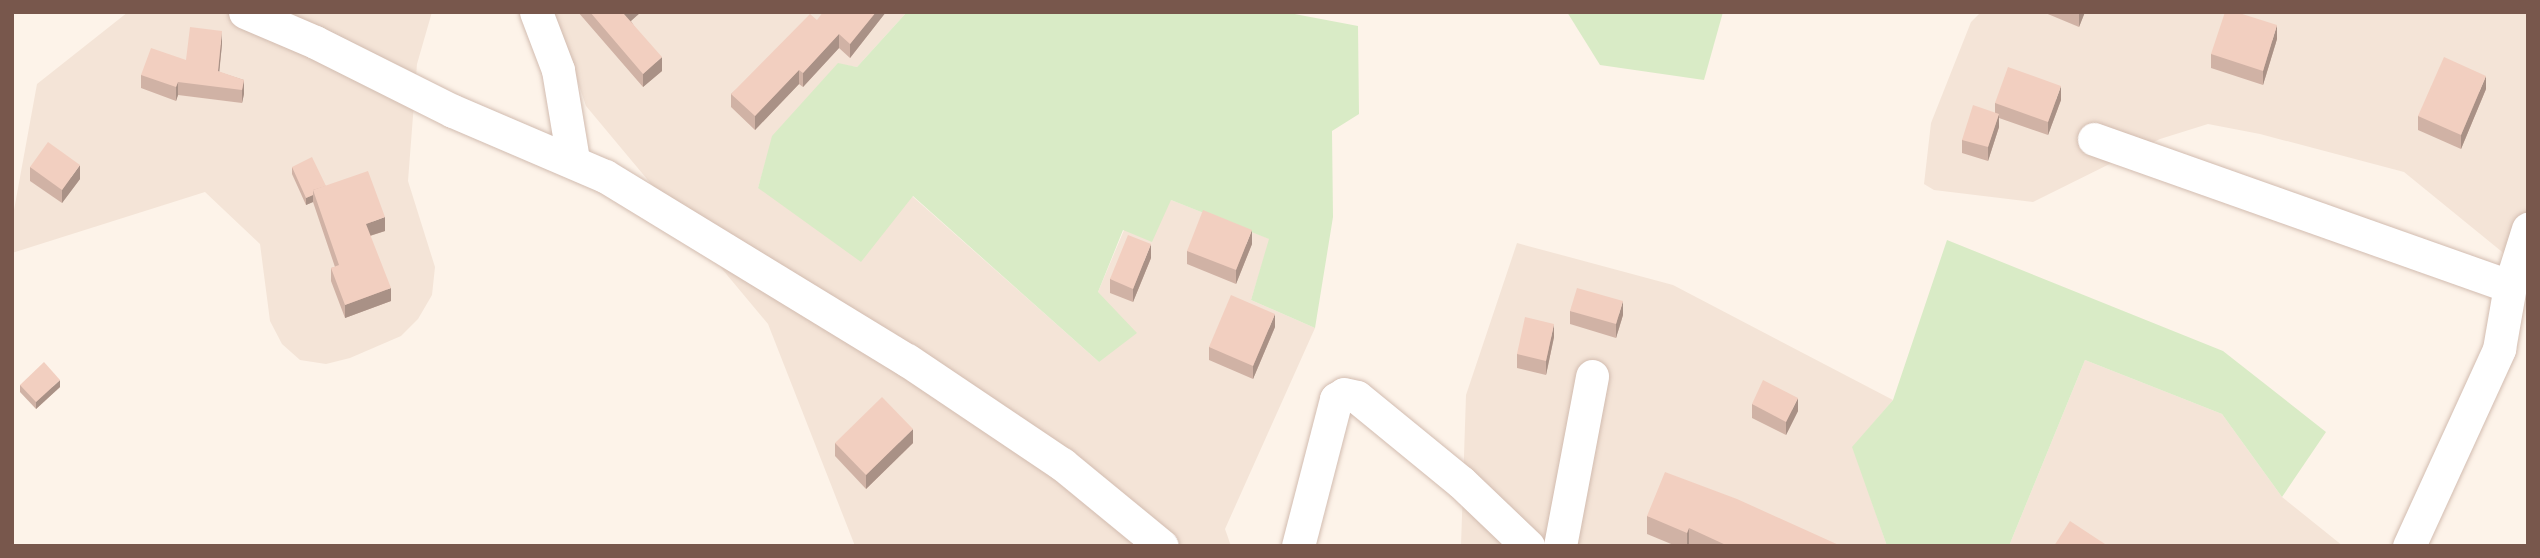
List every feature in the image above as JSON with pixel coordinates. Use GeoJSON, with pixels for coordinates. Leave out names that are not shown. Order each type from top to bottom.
{"type":"FeatureCollection","features":[{"type":"Feature","properties":{"kind":"street"},"geometry":{"type":"LineString","coordinates":[[245,12],[315,41],[453,111],[573,160],[635,193],[907,360],[1062,464],[1162,546]]}},
{"type":"Feature","properties":{"kind":"street"},"geometry":{"type":"LineString","coordinates":[[536,12],[558,70],[573,160]]}},
{"type":"Feature","properties":{"kind":"street"},"geometry":{"type":"LineString","coordinates":[[2094,139],[2510,286]]}},
{"type":"Feature","properties":{"kind":"street"},"geometry":{"type":"LineString","coordinates":[[2409,546],[2499,349],[2510,286],[2528,229]]}},
{"type":"Feature","properties":{"kind":"street"},"geometry":{"type":"LineString","coordinates":[[1560,546],[1592,376]]}},
{"type":"Feature","properties":{"kind":"street"},"geometry":{"type":"LineString","coordinates":[[1298,546],[1336,399],[1344,394],[1357,397],[1461,482],[1528,546]]}},
{"type":"Feature","properties":{"kind":"shaded area"},"geometry":{"type":"Polygon","coordinates":[[[128,12],[432,12],[417,64],[408,181],[435,267],[432,295],[418,319],[401,336],[350,358],[326,364],[300,360],[282,344],[270,321],[260,244],[205,192],[12,253],[12,221],[37,84],[128,12]]]}},
{"type":"Feature","properties":{"kind":"shaded area"},"geometry":{"type":"Polygon","coordinates":[[[554,12],[907,12],[857,67],[838,64],[773,136],[758,188],[912,196],[1099,362],[1098,292],[1124,230],[1171,200],[1270,239],[1251,300],[1315,328],[1225,529],[1231,546],[855,546],[768,324],[586,106],[554,12]]]}},
{"type":"Feature","properties":{"kind":"shaded area"},"geometry":{"type":"Polygon","coordinates":[[[1981,12],[2528,12],[2528,273],[2404,172],[2260,134],[2208,124],[2160,139],[2033,202],[1934,190],[1924,184],[1931,123],[1971,22],[1981,12]]]}},
{"type":"Feature","properties":{"kind":"shaded area"},"geometry":{"type":"Polygon","coordinates":[[[1517,243],[1673,285],[1893,400],[1853,447],[1887,546],[1461,546],[1466,395],[1517,243]]]}},
{"type":"Feature","properties":{"kind":"shaded area"},"geometry":{"type":"Polygon","coordinates":[[[2085,360],[2222,414],[2282,497],[2343,546],[2009,546],[2085,360]]]}},
{"type":"Feature","properties":{"kind":"green space"},"geometry":{"type":"Polygon","coordinates":[[[907,12],[1284,12],[1358,26],[1359,114],[1332,131],[1333,217],[1315,328],[1251,300],[1269,239],[1171,200],[1152,242],[1123,230],[1098,292],[1137,333],[1099,362],[913,196],[861,262],[758,188],[772,136],[838,63],[857,67],[907,12]]]}},
{"type":"Feature","properties":{"kind":"green space"},"geometry":{"type":"Polygon","coordinates":[[[1567,12],[1723,12],[1704,80],[1600,65],[1567,12]]]}},
{"type":"Feature","properties":{"kind":"green space"},"geometry":{"type":"Polygon","coordinates":[[[1947,240],[2223,351],[2326,432],[2282,497],[2222,414],[2085,360],[2009,546],[1887,546],[1852,447],[1893,400],[1947,240]]]}},
{"type":"Feature","properties":{"kind":"building"},"geometry":{"type":"Polygon","coordinates":[[[590,12],[626,12],[624,14],[662,57],[643,74],[590,12]]]}},
{"type":"Feature","properties":{"kind":"building"},"geometry":{"type":"Polygon","coordinates":[[[823,12],[876,12],[850,44],[839,34],[803,73],[799,70],[755,116],[731,94],[810,14],[817,20],[823,12]]]}},
{"type":"Feature","properties":{"kind":"building"},"geometry":{"type":"Polygon","coordinates":[[[2225,12],[2236,12],[2277,25],[2263,71],[2211,54],[2225,12]]]}},
{"type":"Feature","properties":{"kind":"building"},"geometry":{"type":"Polygon","coordinates":[[[190,27],[222,31],[218,71],[244,80],[242,90],[178,82],[176,87],[141,75],[151,48],[186,60],[190,27]]]}},
{"type":"Feature","properties":{"kind":"building"},"geometry":{"type":"Polygon","coordinates":[[[2444,57],[2486,76],[2461,135],[2418,116],[2444,57]]]}},
{"type":"Feature","properties":{"kind":"building"},"geometry":{"type":"Polygon","coordinates":[[[2008,67],[2061,86],[2048,122],[1995,103],[2008,67]]]}},
{"type":"Feature","properties":{"kind":"building"},"geometry":{"type":"Polygon","coordinates":[[[1973,105],[1999,114],[1988,147],[1962,140],[1973,105]]]}},
{"type":"Feature","properties":{"kind":"building"},"geometry":{"type":"Polygon","coordinates":[[[48,142],[80,165],[62,190],[30,167],[48,142]]]}},
{"type":"Feature","properties":{"kind":"building"},"geometry":{"type":"Polygon","coordinates":[[[312,157],[326,186],[313,190],[313,195],[306,198],[292,167],[312,157]]]}},
{"type":"Feature","properties":{"kind":"building"},"geometry":{"type":"Polygon","coordinates":[[[368,171],[385,217],[366,224],[391,288],[345,305],[331,268],[339,265],[313,190],[368,171]]]}},
{"type":"Feature","properties":{"kind":"building"},"geometry":{"type":"Polygon","coordinates":[[[1203,210],[1252,230],[1236,270],[1187,251],[1203,210]]]}},
{"type":"Feature","properties":{"kind":"building"},"geometry":{"type":"Polygon","coordinates":[[[1128,235],[1151,244],[1133,289],[1110,279],[1128,235]]]}},
{"type":"Feature","properties":{"kind":"building"},"geometry":{"type":"Polygon","coordinates":[[[1577,288],[1623,301],[1616,324],[1570,311],[1577,288]]]}},
{"type":"Feature","properties":{"kind":"building"},"geometry":{"type":"Polygon","coordinates":[[[1231,295],[1275,314],[1253,366],[1209,347],[1231,295]]]}},
{"type":"Feature","properties":{"kind":"building"},"geometry":{"type":"Polygon","coordinates":[[[1525,317],[1554,324],[1546,361],[1517,354],[1525,317]]]}},
{"type":"Feature","properties":{"kind":"building"},"geometry":{"type":"Polygon","coordinates":[[[44,362],[60,380],[36,402],[20,385],[44,362]]]}},
{"type":"Feature","properties":{"kind":"building"},"geometry":{"type":"Polygon","coordinates":[[[1763,380],[1798,398],[1786,422],[1752,404],[1763,380]]]}},
{"type":"Feature","properties":{"kind":"building"},"geometry":{"type":"Polygon","coordinates":[[[882,397],[913,429],[866,475],[835,443],[882,397]]]}},
{"type":"Feature","properties":{"kind":"building"},"geometry":{"type":"Polygon","coordinates":[[[1665,472],[1737,499],[1841,546],[1728,546],[1689,528],[1687,533],[1647,516],[1665,472]]]}},
{"type":"Feature","properties":{"kind":"building"},"geometry":{"type":"Polygon","coordinates":[[[2070,521],[2108,546],[2054,546],[2070,521]]]}}]}
